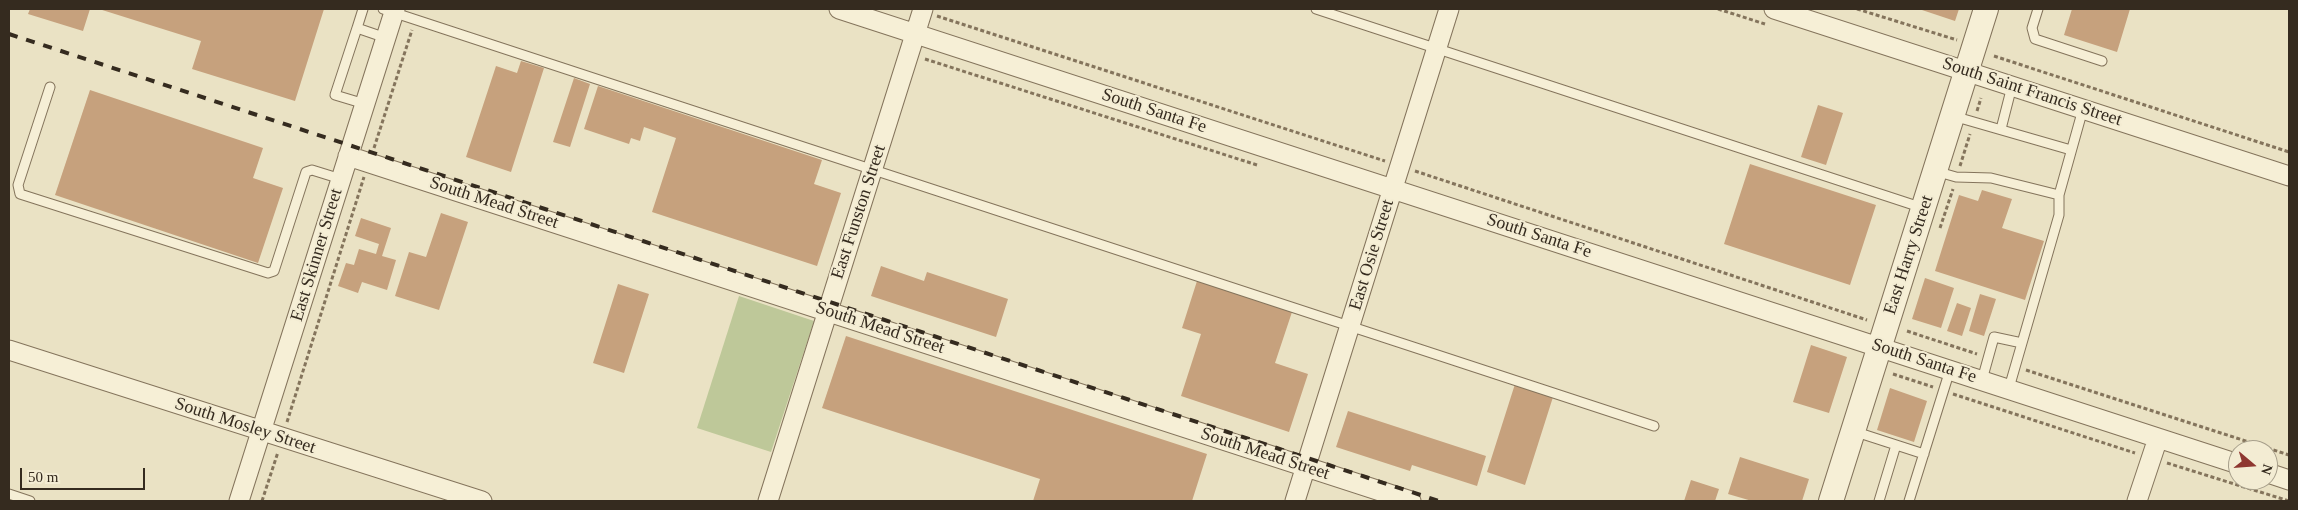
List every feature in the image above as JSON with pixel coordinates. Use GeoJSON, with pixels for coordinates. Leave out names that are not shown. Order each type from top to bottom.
{"type":"FeatureCollection","features":[{"type":"Feature","properties":{"kind":"street","name":"South Santa Fe"},"geometry":{"type":"LineString","coordinates":[[839,9],[2228,461]]}},
{"type":"Feature","properties":{"kind":"street","name":"East Funston Street"},"geometry":{"type":"LineString","coordinates":[[768,501],[922,9]]}},
{"type":"Feature","properties":{"kind":"street","name":"East Osie Street"},"geometry":{"type":"LineString","coordinates":[[1295,501],[1449,9]]}},
{"type":"Feature","properties":{"kind":"street","name":"South Saint Francis Street"},"geometry":{"type":"LineString","coordinates":[[1774,9],[2289,176]]}},
{"type":"Feature","properties":{"kind":"street","name":"East Harry Street"},"geometry":{"type":"LineString","coordinates":[[1831,501],[1986,9]]}},
{"type":"Feature","properties":{"kind":"street","name":"East Skinner Street"},"geometry":{"type":"LineString","coordinates":[[239,501],[386,38],[391,10]]}},
{"type":"Feature","properties":{"kind":"street","name":"South Mead Street"},"geometry":{"type":"LineString","coordinates":[[348,156],[1411,501]]}},
{"type":"Feature","properties":{"kind":"street","name":"South Mosley Street"},"geometry":{"type":"LineString","coordinates":[[9,350],[482,501]]}},
{"type":"Feature","properties":{"kind":"street"},"geometry":{"type":"LineString","coordinates":[[2138,501],[2158,438]]}},
{"type":"Feature","properties":{"kind":"lane"},"geometry":{"type":"LineString","coordinates":[[362,9],[335,95],[365,104]]}},
{"type":"Feature","properties":{"kind":"lane"},"geometry":{"type":"LineString","coordinates":[[1316,9],[1924,208]]}},
{"type":"Feature","properties":{"kind":"lane"},"geometry":{"type":"LineString","coordinates":[[2038,9],[2032,28],[2035,40],[2102,61]]}},
{"type":"Feature","properties":{"kind":"lane"},"geometry":{"type":"LineString","coordinates":[[391,10],[415,20],[1350,324],[1654,426]]}},
{"type":"Feature","properties":{"kind":"lane"},"geometry":{"type":"LineString","coordinates":[[357,28],[386,38]]}},
{"type":"Feature","properties":{"kind":"lane"},"geometry":{"type":"LineString","coordinates":[[2001,130],[2012,86]]}},
{"type":"Feature","properties":{"kind":"lane"},"geometry":{"type":"LineString","coordinates":[[50,87],[18,185],[20,194],[221,258],[272,273],[306,172],[312,170],[341,179]]}},
{"type":"Feature","properties":{"kind":"lane"},"geometry":{"type":"LineString","coordinates":[[2009,388],[2059,215],[2059,194],[2083,109]]}},
{"type":"Feature","properties":{"kind":"lane"},"geometry":{"type":"LineString","coordinates":[[1953,116],[2071,150]]}},
{"type":"Feature","properties":{"kind":"lane"},"geometry":{"type":"LineString","coordinates":[[1935,171],[1956,177],[1991,178],[2059,194]]}},
{"type":"Feature","properties":{"kind":"lane"},"geometry":{"type":"LineString","coordinates":[[1982,380],[1994,337],[2022,343]]}},
{"type":"Feature","properties":{"kind":"lane"},"geometry":{"type":"LineString","coordinates":[[1909,501],[1950,370]]}},
{"type":"Feature","properties":{"kind":"lane"},"geometry":{"type":"LineString","coordinates":[[1853,431],[1924,454]]}},
{"type":"Feature","properties":{"kind":"lane"},"geometry":{"type":"LineString","coordinates":[[1879,501],[1896,445]]}},
{"type":"Feature","properties":{"kind":"lane"},"geometry":{"type":"LineString","coordinates":[[9,494],[30,501]]}},
{"type":"Feature","properties":{"kind":"path"},"geometry":{"type":"LineString","coordinates":[[1857,9],[1957,40]]}},
{"type":"Feature","properties":{"kind":"path"},"geometry":{"type":"LineString","coordinates":[[262,501],[415,20]]}},
{"type":"Feature","properties":{"kind":"path"},"geometry":{"type":"LineString","coordinates":[[1994,56],[2289,152]]}},
{"type":"Feature","properties":{"kind":"path"},"geometry":{"type":"LineString","coordinates":[[1907,331],[1988,358]]}},
{"type":"Feature","properties":{"kind":"path"},"geometry":{"type":"LineString","coordinates":[[2015,366],[2289,455]]}},
{"type":"Feature","properties":{"kind":"path"},"geometry":{"type":"LineString","coordinates":[[1893,374],[2151,459],[2289,501]]}},
{"type":"Feature","properties":{"kind":"green space"},"geometry":{"type":"Polygon","coordinates":[[[739,296],[814,321],[771,452],[697,428],[739,296]]]}},
{"type":"Feature","properties":{"kind":"building"},"geometry":{"type":"Polygon","coordinates":[[[30,9],[90,9],[83,31],[28,14],[30,9]]]}},
{"type":"Feature","properties":{"kind":"building"},"geometry":{"type":"Polygon","coordinates":[[[99,9],[324,9],[295,101],[192,69],[201,41],[99,9]]]}},
{"type":"Feature","properties":{"kind":"building"},"geometry":{"type":"Polygon","coordinates":[[[1919,9],[1959,9],[1955,21],[1919,9]]]}},
{"type":"Feature","properties":{"kind":"building"},"geometry":{"type":"Polygon","coordinates":[[[2072,9],[2130,9],[2117,52],[2064,35],[2072,9]]]}},
{"type":"Feature","properties":{"kind":"building"},"geometry":{"type":"Polygon","coordinates":[[[521,61],[544,68],[511,172],[466,157],[496,66],[517,73],[521,61]]]}},
{"type":"Feature","properties":{"kind":"building"},"geometry":{"type":"Polygon","coordinates":[[[574,78],[590,84],[570,147],[553,142],[574,78]]]}},
{"type":"Feature","properties":{"kind":"building"},"geometry":{"type":"Polygon","coordinates":[[[598,86],[822,160],[814,184],[841,193],[817,266],[652,212],[676,138],[644,127],[640,141],[631,138],[629,144],[584,129],[598,86]]]}},
{"type":"Feature","properties":{"kind":"building"},"geometry":{"type":"Polygon","coordinates":[[[90,90],[263,148],[253,178],[283,188],[258,263],[55,195],[90,90]]]}},
{"type":"Feature","properties":{"kind":"building"},"geometry":{"type":"Polygon","coordinates":[[[1818,105],[1843,113],[1826,165],[1801,157],[1818,105]]]}},
{"type":"Feature","properties":{"kind":"building"},"geometry":{"type":"Polygon","coordinates":[[[1750,164],[1876,205],[1850,285],[1724,244],[1750,164]]]}},
{"type":"Feature","properties":{"kind":"building"},"geometry":{"type":"Polygon","coordinates":[[[1982,190],[2012,199],[2002,228],[2044,241],[2025,300],[1935,271],[1959,195],[1978,201],[1982,190]]]}},
{"type":"Feature","properties":{"kind":"building"},"geometry":{"type":"Polygon","coordinates":[[[441,213],[468,222],[439,310],[395,296],[409,252],[426,257],[441,213]]]}},
{"type":"Feature","properties":{"kind":"building"},"geometry":{"type":"Polygon","coordinates":[[[361,218],[391,228],[382,256],[396,260],[387,290],[362,282],[358,293],[338,286],[346,263],[354,265],[359,249],[376,254],[379,244],[355,236],[361,218]]]}},
{"type":"Feature","properties":{"kind":"building"},"geometry":{"type":"Polygon","coordinates":[[[881,266],[924,281],[927,272],[1008,299],[996,337],[871,296],[881,266]]]}},
{"type":"Feature","properties":{"kind":"building"},"geometry":{"type":"Polygon","coordinates":[[[1925,278],[1954,288],[1941,328],[1912,319],[1925,278]]]}},
{"type":"Feature","properties":{"kind":"building"},"geometry":{"type":"Polygon","coordinates":[[[1197,281],[1292,312],[1275,363],[1308,374],[1289,432],[1181,396],[1201,334],[1182,328],[1197,281]]]}},
{"type":"Feature","properties":{"kind":"building"},"geometry":{"type":"Polygon","coordinates":[[[618,284],[649,294],[624,373],[593,363],[618,284]]]}},
{"type":"Feature","properties":{"kind":"building"},"geometry":{"type":"Polygon","coordinates":[[[1980,294],[1996,299],[1984,336],[1969,331],[1980,294]]]}},
{"type":"Feature","properties":{"kind":"building"},"geometry":{"type":"Polygon","coordinates":[[[1957,303],[1971,308],[1962,336],[1947,331],[1957,303]]]}},
{"type":"Feature","properties":{"kind":"building"},"geometry":{"type":"Polygon","coordinates":[[[846,336],[1207,454],[1192,501],[1033,501],[1040,479],[822,408],[846,336]]]}},
{"type":"Feature","properties":{"kind":"building"},"geometry":{"type":"Polygon","coordinates":[[[1811,345],[1847,357],[1829,413],[1793,402],[1811,345]]]}},
{"type":"Feature","properties":{"kind":"building"},"geometry":{"type":"Polygon","coordinates":[[[1515,384],[1553,397],[1525,485],[1487,472],[1515,384]]]}},
{"type":"Feature","properties":{"kind":"building"},"geometry":{"type":"Polygon","coordinates":[[[1890,388],[1927,401],[1914,442],[1877,430],[1890,388]]]}},
{"type":"Feature","properties":{"kind":"building"},"geometry":{"type":"Polygon","coordinates":[[[1348,411],[1486,456],[1477,486],[1412,465],[1410,471],[1336,447],[1348,411]]]}},
{"type":"Feature","properties":{"kind":"building"},"geometry":{"type":"Polygon","coordinates":[[[1740,457],[1809,479],[1802,501],[1752,501],[1728,494],[1740,457]]]}},
{"type":"Feature","properties":{"kind":"building"},"geometry":{"type":"Polygon","coordinates":[[[1691,480],[1719,489],[1715,501],[1684,501],[1691,480]]]}},
{"type":"Feature","properties":{"kind":"railway"},"geometry":{"type":"LineString","coordinates":[[9,34],[1439,501]]}}]}
